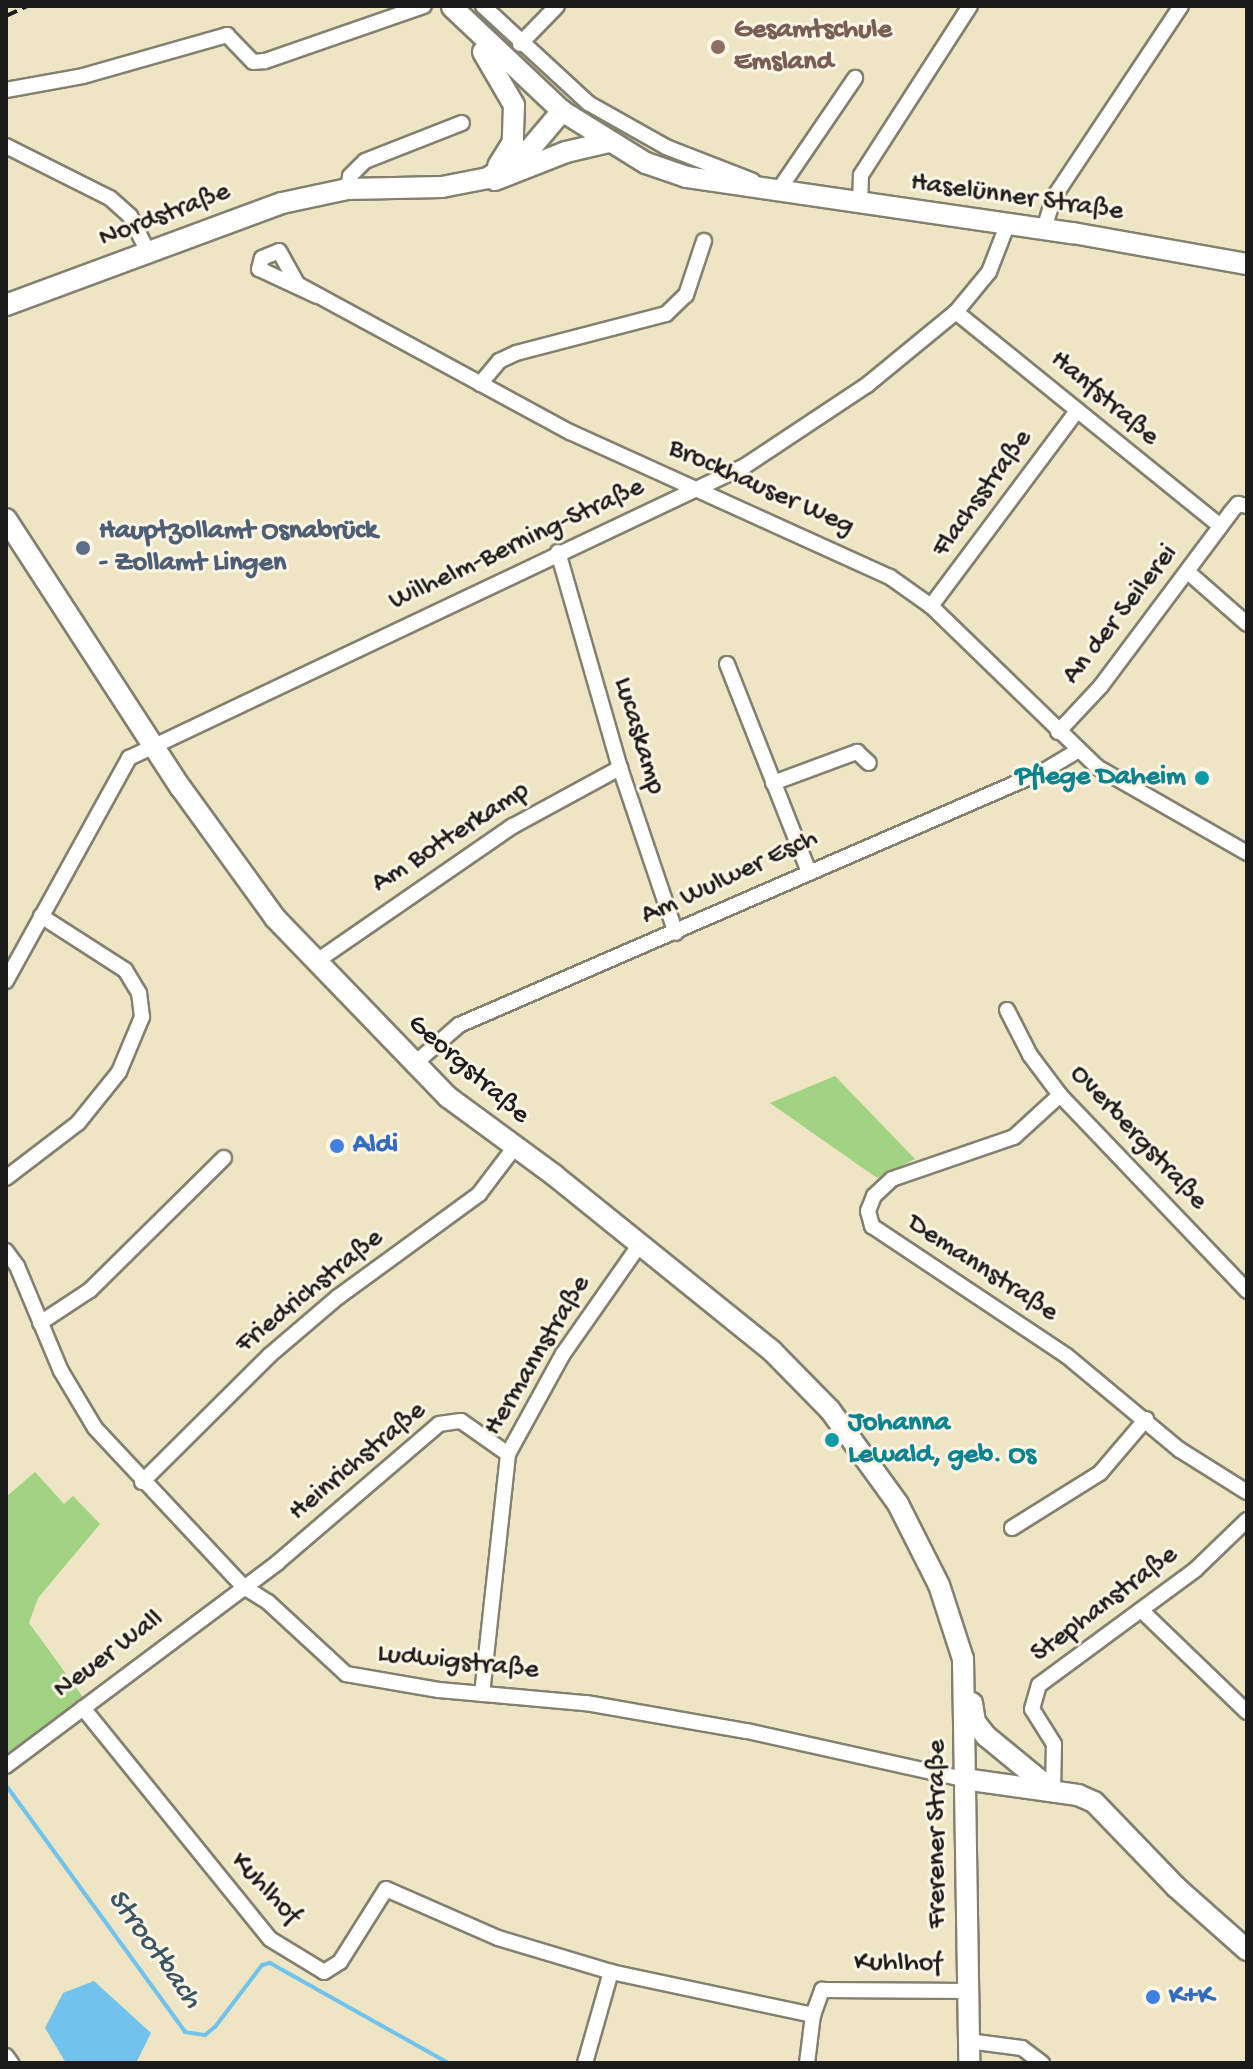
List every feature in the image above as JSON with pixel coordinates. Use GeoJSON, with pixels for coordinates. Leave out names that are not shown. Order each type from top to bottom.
{"type":"FeatureCollection","features":[{"type":"Feature","properties":{"kind":"main road"},"geometry":{"type":"LineString","coordinates":[[451,6],[494,57],[510,89],[515,120],[507,157],[488,178],[499,181],[566,152],[609,142]]}},
{"type":"Feature","properties":{"kind":"main road","name":"Haselünner Straße"},"geometry":{"type":"LineString","coordinates":[[494,57],[562,111],[609,142],[687,177],[1008,223],[1247,264]]}},
{"type":"Feature","properties":{"kind":"main road","name":"Nordstraße"},"geometry":{"type":"LineString","coordinates":[[6,305],[271,206],[348,189],[442,187],[488,178],[530,149],[562,111]]}},
{"type":"Feature","properties":{"kind":"main road","name":"Georgstraße"},"geometry":{"type":"LineString","coordinates":[[6,519],[225,854],[317,961],[413,1065],[772,1351],[830,1410],[898,1504],[948,1607]]}},
{"type":"Feature","properties":{"kind":"main road","name":"Frerener Straße"},"geometry":{"type":"LineString","coordinates":[[948,1607],[965,1682],[969,2063]]}},
{"type":"Feature","properties":{"kind":"main road"},"geometry":{"type":"LineString","coordinates":[[965,1682],[975,1722],[986,1736],[1053,1791]]}},
{"type":"Feature","properties":{"kind":"main road"},"geometry":{"type":"LineString","coordinates":[[964,1779],[1078,1795],[1110,1814],[1176,1887],[1247,1950]]}},
{"type":"Feature","properties":{"kind":"street"},"geometry":{"type":"LineString","coordinates":[[6,90],[83,76],[227,35],[253,62],[265,61],[424,6]]}},
{"type":"Feature","properties":{"kind":"street","name":"Haselünner Straße"},"geometry":{"type":"LineString","coordinates":[[483,6],[520,44],[588,103],[630,129],[778,191]]}},
{"type":"Feature","properties":{"kind":"street"},"geometry":{"type":"LineString","coordinates":[[520,44],[557,6]]}},
{"type":"Feature","properties":{"kind":"street"},"geometry":{"type":"LineString","coordinates":[[860,204],[861,175],[970,6]]}},
{"type":"Feature","properties":{"kind":"street"},"geometry":{"type":"LineString","coordinates":[[1044,229],[1054,197],[1181,6]]}},
{"type":"Feature","properties":{"kind":"street"},"geometry":{"type":"LineString","coordinates":[[778,191],[855,78]]}},
{"type":"Feature","properties":{"kind":"street"},"geometry":{"type":"LineString","coordinates":[[348,189],[350,176],[365,161],[462,123]]}},
{"type":"Feature","properties":{"kind":"street"},"geometry":{"type":"LineString","coordinates":[[6,146],[110,198],[130,216],[149,254]]}},
{"type":"Feature","properties":{"kind":"street","name":"Wilhelm-Berning-Straße"},"geometry":{"type":"LineString","coordinates":[[6,981],[118,772],[129,758],[558,552],[700,488],[812,424],[956,312],[989,272],[1008,223]]}},
{"type":"Feature","properties":{"kind":"street"},"geometry":{"type":"LineString","coordinates":[[480,384],[499,361],[516,353],[666,314],[686,295],[704,241]]}},
{"type":"Feature","properties":{"kind":"street","name":"Brockhauser Weg"},"geometry":{"type":"LineString","coordinates":[[317,296],[287,285],[259,269],[262,258],[279,251],[297,284],[570,432],[843,552],[931,606],[1077,751],[1143,795],[1247,853]]}},
{"type":"Feature","properties":{"kind":"street","name":"Hanfstraße"},"geometry":{"type":"LineString","coordinates":[[956,312],[1220,526]]}},
{"type":"Feature","properties":{"kind":"street","name":"Flachsstraße"},"geometry":{"type":"LineString","coordinates":[[931,606],[1077,411]]}},
{"type":"Feature","properties":{"kind":"street"},"geometry":{"type":"LineString","coordinates":[[1220,526],[1238,504],[1247,506]]}},
{"type":"Feature","properties":{"kind":"street","name":"An der Seilerei"},"geometry":{"type":"LineString","coordinates":[[1058,732],[1189,573],[1220,526]]}},
{"type":"Feature","properties":{"kind":"street","name":"Lucaskamp"},"geometry":{"type":"LineString","coordinates":[[558,552],[620,768],[676,933]]}},
{"type":"Feature","properties":{"kind":"street"},"geometry":{"type":"LineString","coordinates":[[1189,573],[1247,624]]}},
{"type":"Feature","properties":{"kind":"street"},"geometry":{"type":"LineString","coordinates":[[727,664],[808,870]]}},
{"type":"Feature","properties":{"kind":"street","name":"Am Wulwer Esch"},"geometry":{"type":"LineString","coordinates":[[413,1065],[459,1025],[676,933],[808,870],[1044,771],[1077,751]]}},
{"type":"Feature","properties":{"kind":"street"},"geometry":{"type":"LineString","coordinates":[[773,783],[857,752],[869,763]]}},
{"type":"Feature","properties":{"kind":"street","name":"Am Botterkamp"},"geometry":{"type":"LineString","coordinates":[[317,961],[513,826],[620,768]]}},
{"type":"Feature","properties":{"kind":"street"},"geometry":{"type":"LineString","coordinates":[[6,1178],[78,1123],[119,1072],[142,1017],[139,993],[125,970],[41,916]]}},
{"type":"Feature","properties":{"kind":"street","name":"Overbergstraße"},"geometry":{"type":"LineString","coordinates":[[1007,1010],[1030,1055],[1060,1095],[1247,1291]]}},
{"type":"Feature","properties":{"kind":"street","name":"Demannstraße"},"geometry":{"type":"LineString","coordinates":[[1060,1095],[1014,1137],[892,1179],[874,1196],[869,1219],[877,1232],[1027,1328],[1146,1419],[1180,1450],[1247,1492]]}},
{"type":"Feature","properties":{"kind":"street","name":"Friedrichstraße"},"geometry":{"type":"LineString","coordinates":[[142,1482],[270,1355],[338,1297],[479,1194],[514,1148]]}},
{"type":"Feature","properties":{"kind":"street"},"geometry":{"type":"LineString","coordinates":[[40,1323],[90,1290],[224,1158]]}},
{"type":"Feature","properties":{"kind":"street","name":"Hermannstraße"},"geometry":{"type":"LineString","coordinates":[[482,1694],[508,1454],[563,1354],[640,1244]]}},
{"type":"Feature","properties":{"kind":"street","name":"Ludwigstraße"},"geometry":{"type":"LineString","coordinates":[[6,1251],[17,1266],[74,1398],[142,1482],[244,1587],[268,1602],[346,1674],[482,1694],[586,1703],[674,1718],[964,1779]]}},
{"type":"Feature","properties":{"kind":"street"},"geometry":{"type":"LineString","coordinates":[[1012,1528],[1100,1473],[1146,1419]]}},
{"type":"Feature","properties":{"kind":"street","name":"Heinrichstraße"},"geometry":{"type":"LineString","coordinates":[[244,1587],[439,1424],[461,1421],[508,1454]]}},
{"type":"Feature","properties":{"kind":"street","name":"Stephanstraße"},"geometry":{"type":"LineString","coordinates":[[1053,1791],[1057,1754],[1032,1709],[1039,1685],[1226,1546],[1247,1520]]}},
{"type":"Feature","properties":{"kind":"street","name":"Neuer Wall"},"geometry":{"type":"LineString","coordinates":[[6,1766],[244,1587]]}},
{"type":"Feature","properties":{"kind":"street"},"geometry":{"type":"LineString","coordinates":[[1141,1610],[1247,1712]]}},
{"type":"Feature","properties":{"kind":"street","name":"Kuhlhof"},"geometry":{"type":"LineString","coordinates":[[83,1708],[270,1939],[324,1972],[340,1962],[386,1889],[498,1938],[611,1972],[813,2015],[822,1990],[968,1991]]}},
{"type":"Feature","properties":{"kind":"street"},"geometry":{"type":"LineString","coordinates":[[585,2063],[611,1972]]}},
{"type":"Feature","properties":{"kind":"street"},"geometry":{"type":"LineString","coordinates":[[807,2063],[813,2015]]}},
{"type":"Feature","properties":{"kind":"street"},"geometry":{"type":"LineString","coordinates":[[968,2041],[1022,2048],[1042,2063]]}},
{"type":"Feature","properties":{"kind":"street"},"geometry":{"type":"LineString","coordinates":[[6,2056],[11,2063]]}},
{"type":"Feature","properties":{"kind":"green space"},"geometry":{"type":"Polygon","coordinates":[[[835,1076],[915,1159],[877,1178],[770,1103],[835,1076]]]}},
{"type":"Feature","properties":{"kind":"green space"},"geometry":{"type":"Polygon","coordinates":[[[35,1472],[64,1504],[73,1496],[100,1524],[38,1598],[29,1623],[88,1704],[6,1762],[6,1497],[35,1472]]]}},
{"type":"Feature","properties":{"kind":"water"},"geometry":{"type":"Polygon","coordinates":[[[94,1981],[151,2033],[136,2063],[66,2063],[45,2028],[63,1993],[94,1981]]]}},
{"type":"Feature","properties":{"kind":"waterway","name":"Strootbach"},"geometry":{"type":"LineString","coordinates":[[8,1788],[185,2032],[205,2035],[215,2027],[262,1965],[270,1963],[448,2063]]}},
{"type":"Feature","properties":{"kind":"railway"},"geometry":{"type":"LineString","coordinates":[[6,16],[27,6]]}},
{"type":"Feature","properties":{"kind":"place","name":"Gesamtschule Emsland"},"geometry":{"type":"Point","coordinates":[718,47]}},
{"type":"Feature","properties":{"kind":"place","name":"Hauptzollamt Osnabrück - Zollamt Lingen"},"geometry":{"type":"Point","coordinates":[83,548]}},
{"type":"Feature","properties":{"kind":"place","name":"Pflege Daheim"},"geometry":{"type":"Point","coordinates":[1202,778]}},
{"type":"Feature","properties":{"kind":"place","name":"Aldi"},"geometry":{"type":"Point","coordinates":[337,1146]}},
{"type":"Feature","properties":{"kind":"place","name":"Johanna Lewald, geb. Os"},"geometry":{"type":"Point","coordinates":[832,1440]}},
{"type":"Feature","properties":{"kind":"place","name":"K+K"},"geometry":{"type":"Point","coordinates":[1153,1997]}}]}
